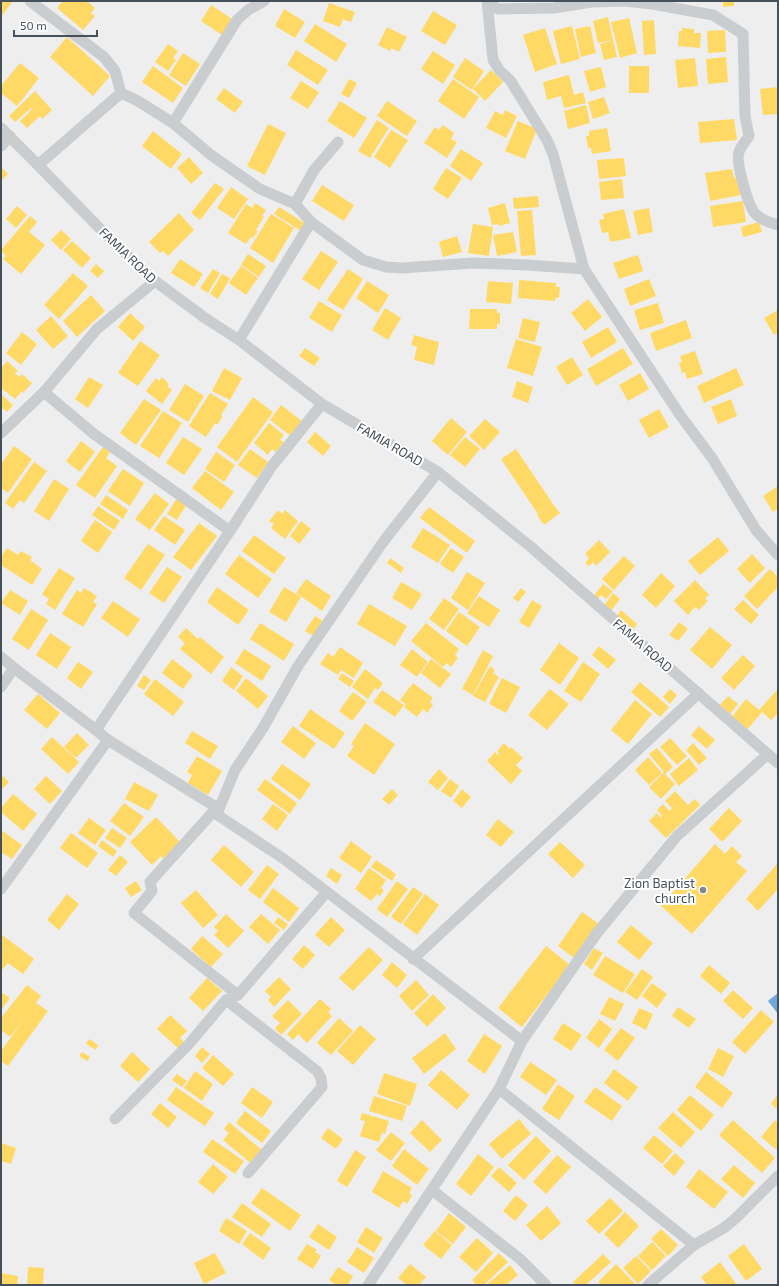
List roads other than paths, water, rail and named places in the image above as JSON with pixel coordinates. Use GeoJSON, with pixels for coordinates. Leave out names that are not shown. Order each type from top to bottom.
{"type":"FeatureCollection","features":[{"type":"Feature","properties":{"kind":"street"},"geometry":{"type":"LineString","coordinates":[[30,1],[104,57],[115,71],[121,93],[138,101],[173,123],[211,155],[260,189],[295,204],[311,222],[364,260],[386,267],[402,268],[472,263],[584,269]]}},
{"type":"Feature","properties":{"kind":"street"},"geometry":{"type":"LineString","coordinates":[[173,123],[237,20],[248,10],[264,1]]}},
{"type":"Feature","properties":{"kind":"street"},"geometry":{"type":"LineString","coordinates":[[487,1],[498,9],[554,8],[592,2],[624,1],[652,4],[714,15],[743,34],[745,116],[749,136],[738,153],[740,173],[753,212],[764,221],[778,225]]}},
{"type":"Feature","properties":{"kind":"street"},"geometry":{"type":"LineString","coordinates":[[487,1],[493,60],[500,71],[510,80],[547,140],[553,154],[584,269],[680,415],[712,458],[756,530],[778,555]]}},
{"type":"Feature","properties":{"kind":"street"},"geometry":{"type":"LineString","coordinates":[[38,165],[121,93]]}},
{"type":"Feature","properties":{"kind":"street","name":"FAMIA ROAD"},"geometry":{"type":"LineString","coordinates":[[1,128],[112,241],[155,281],[204,318],[239,340],[322,404],[438,472],[530,547],[778,763]]}},
{"type":"Feature","properties":{"kind":"street"},"geometry":{"type":"LineString","coordinates":[[1,146],[10,136]]}},
{"type":"Feature","properties":{"kind":"street"},"geometry":{"type":"LineString","coordinates":[[295,204],[314,170],[338,142]]}},
{"type":"Feature","properties":{"kind":"street"},"geometry":{"type":"LineString","coordinates":[[239,340],[311,222]]}},
{"type":"Feature","properties":{"kind":"street"},"geometry":{"type":"LineString","coordinates":[[1,433],[44,392],[97,329],[155,281]]}},
{"type":"Feature","properties":{"kind":"street"},"geometry":{"type":"LineString","coordinates":[[44,392],[94,434],[230,531]]}},
{"type":"Feature","properties":{"kind":"street"},"geometry":{"type":"LineString","coordinates":[[96,730],[272,466],[322,404]]}},
{"type":"Feature","properties":{"kind":"street"},"geometry":{"type":"LineString","coordinates":[[238,995],[134,912],[152,891],[150,882],[216,811],[235,770],[263,728],[298,666],[383,542],[438,472]]}},
{"type":"Feature","properties":{"kind":"street"},"geometry":{"type":"LineString","coordinates":[[1,657],[108,740],[216,811],[284,859],[326,893],[522,1041]]}},
{"type":"Feature","properties":{"kind":"street"},"geometry":{"type":"LineString","coordinates":[[1,687],[14,668]]}},
{"type":"Feature","properties":{"kind":"street"},"geometry":{"type":"LineString","coordinates":[[413,959],[698,693]]}},
{"type":"Feature","properties":{"kind":"street"},"geometry":{"type":"LineString","coordinates":[[1,889],[108,740]]}},
{"type":"Feature","properties":{"kind":"street"},"geometry":{"type":"LineString","coordinates":[[371,1284],[499,1088],[522,1041],[597,933],[677,836],[768,754]]}},
{"type":"Feature","properties":{"kind":"street"},"geometry":{"type":"LineString","coordinates":[[115,1119],[189,1044],[226,1000],[238,995],[326,893]]}},
{"type":"Feature","properties":{"kind":"street"},"geometry":{"type":"LineString","coordinates":[[226,1000],[317,1071],[321,1078],[322,1087],[248,1174]]}},
{"type":"Feature","properties":{"kind":"street"},"geometry":{"type":"LineString","coordinates":[[499,1088],[694,1245]]}},
{"type":"Feature","properties":{"kind":"street"},"geometry":{"type":"LineString","coordinates":[[648,1285],[694,1245],[724,1228],[736,1218],[778,1176]]}},
{"type":"Feature","properties":{"kind":"street"},"geometry":{"type":"LineString","coordinates":[[432,1190],[520,1259],[546,1285]]}},
{"type":"Feature","properties":{"kind":"place","name":"Zion Baptist church"},"geometry":{"type":"Point","coordinates":[703,890]}}]}
